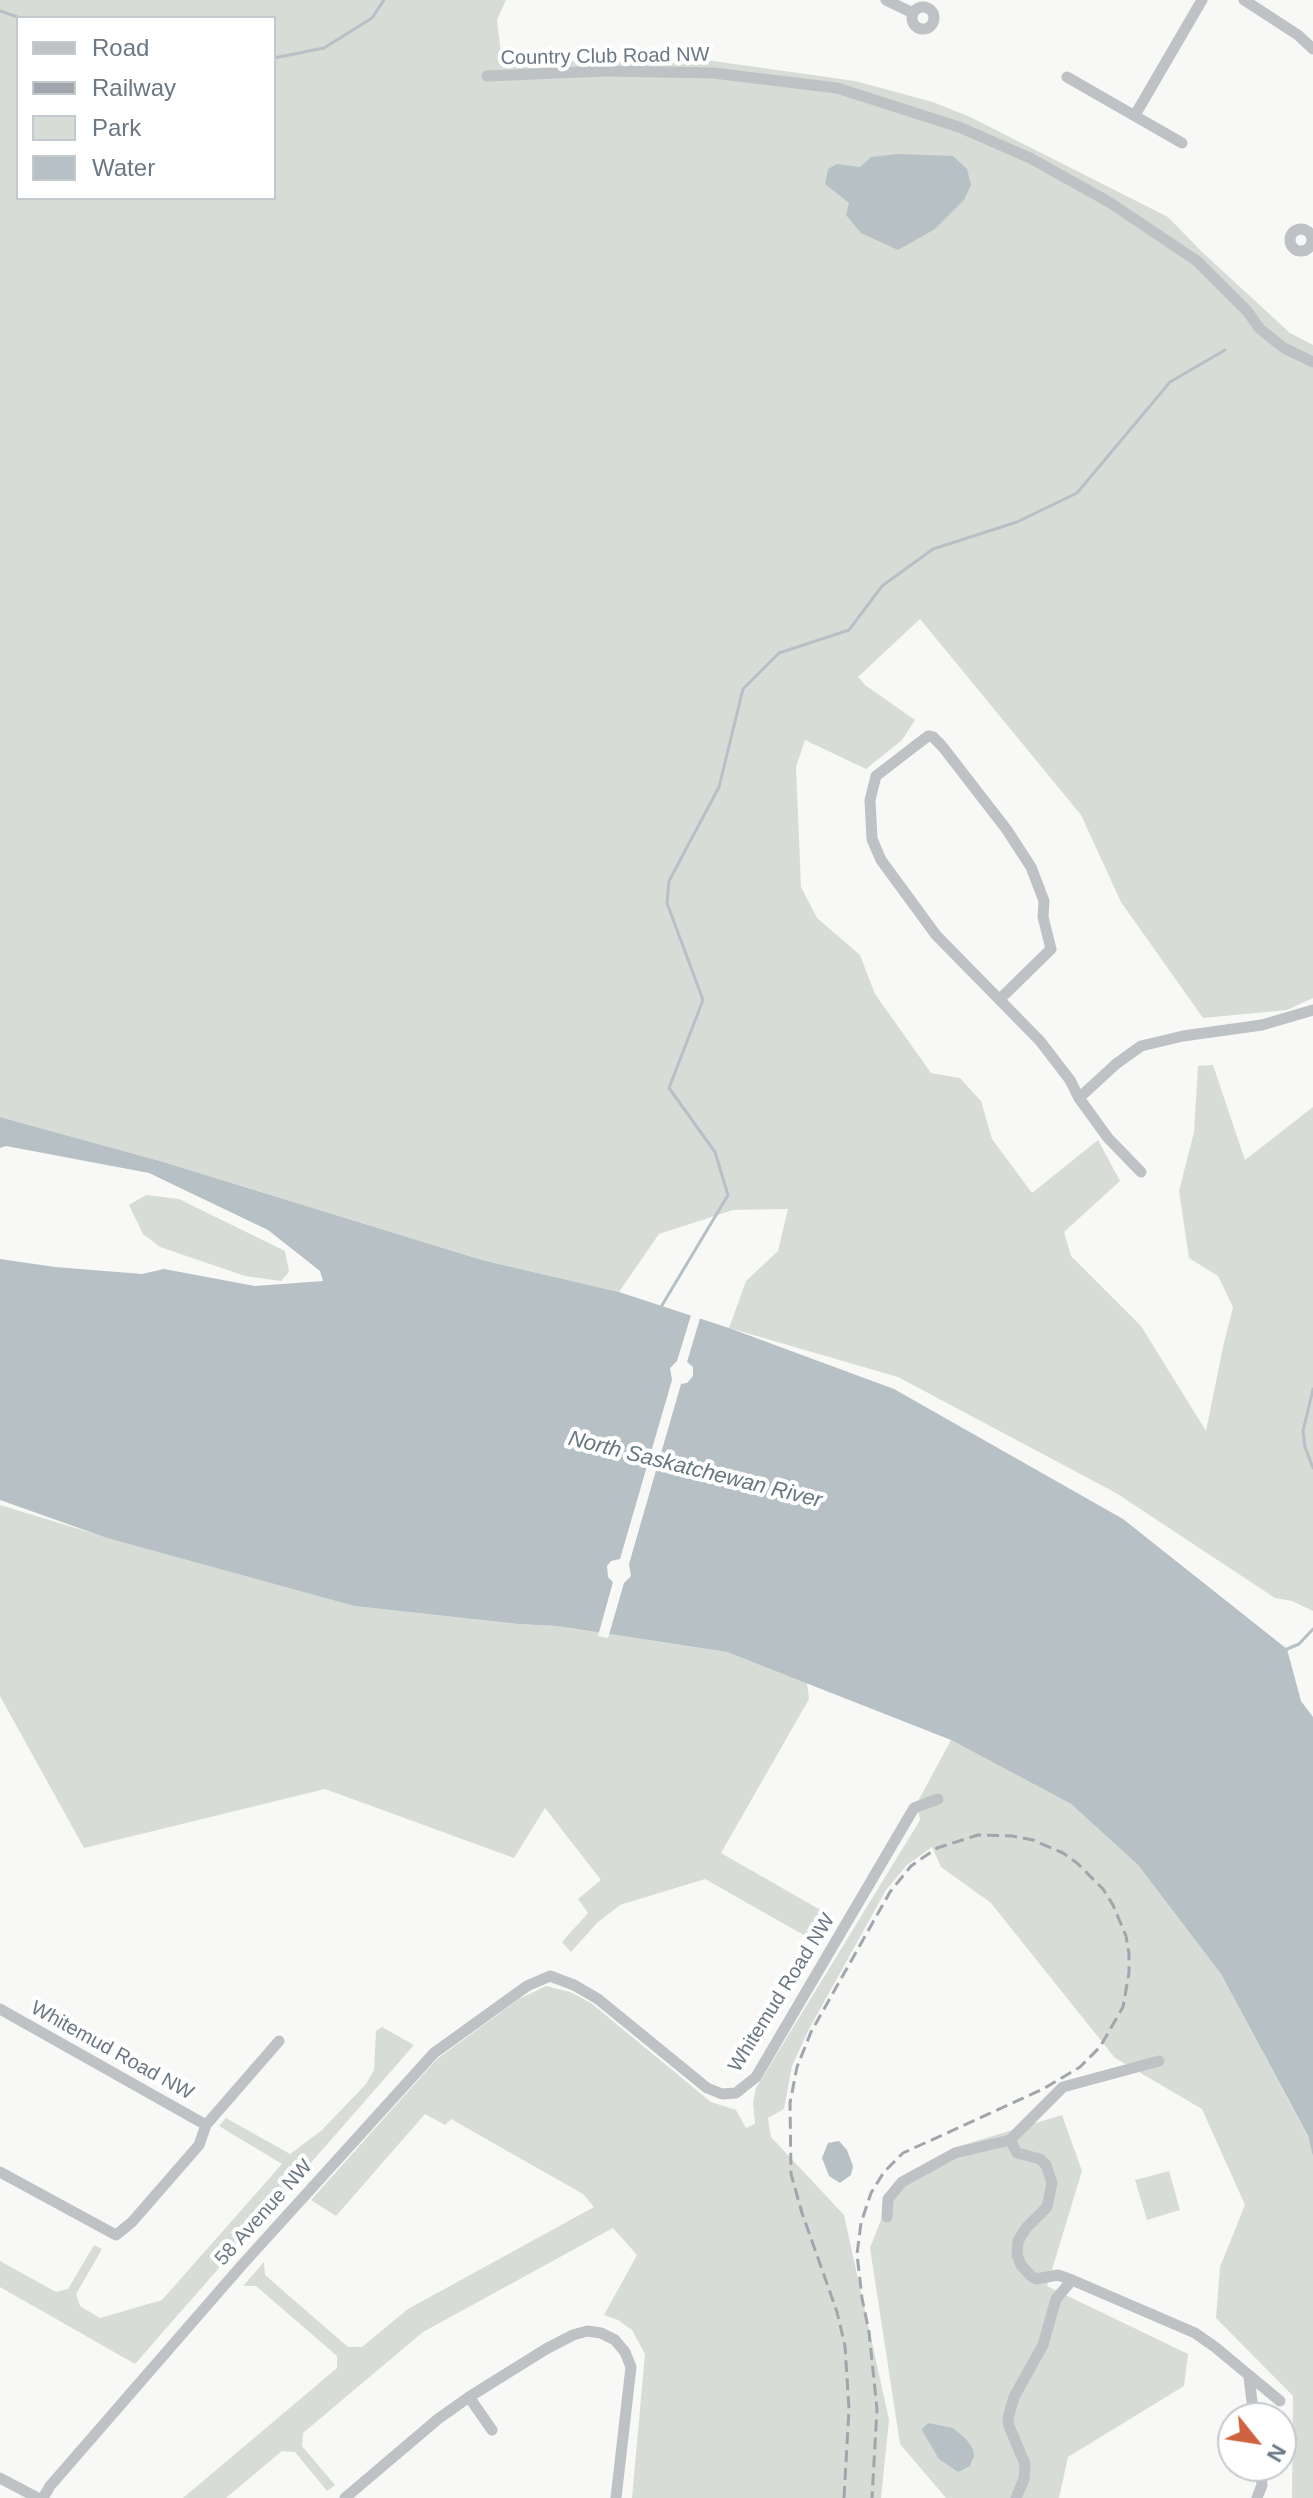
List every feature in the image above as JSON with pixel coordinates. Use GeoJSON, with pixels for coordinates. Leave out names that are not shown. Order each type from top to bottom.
{"type":"FeatureCollection","features":[{"type":"Feature","properties":{"kind":"street"},"geometry":{"type":"LineString","coordinates":[[886,0],[913,13]]}},
{"type":"Feature","properties":{"kind":"street"},"geometry":{"type":"LineString","coordinates":[[1135,115],[1202,0]]}},
{"type":"Feature","properties":{"kind":"street"},"geometry":{"type":"LineString","coordinates":[[1244,0],[1298,35],[1313,49]]}},
{"type":"Feature","properties":{"kind":"street","name":"Country Club Road NW"},"geometry":{"type":"LineString","coordinates":[[487,76],[604,71],[713,73],[837,88],[959,127],[1030,158],[1109,202],[1197,261],[1247,311],[1260,329],[1284,348],[1313,362]]}},
{"type":"Feature","properties":{"kind":"street"},"geometry":{"type":"LineString","coordinates":[[1067,77],[1182,143]]}},
{"type":"Feature","properties":{"kind":"street"},"geometry":{"type":"LineString","coordinates":[[1000,999],[1051,949],[1043,917],[1044,901],[1031,867],[1007,830],[942,746],[928,736],[876,776],[870,800],[872,839],[881,860],[936,935],[1040,1041],[1108,1138],[1141,1172]]}},
{"type":"Feature","properties":{"kind":"street"},"geometry":{"type":"LineString","coordinates":[[1079,1098],[1141,1046],[1183,1036],[1262,1025],[1313,1010]]}},
{"type":"Feature","properties":{"kind":"street","name":"Whitemud Road NW"},"geometry":{"type":"LineString","coordinates":[[538,1980],[550,1976],[574,1985],[598,1999],[707,2088],[722,2094],[736,2093],[756,2077],[914,1808],[938,1799]]}},
{"type":"Feature","properties":{"kind":"street","name":"58 Avenue NW"},"geometry":{"type":"LineString","coordinates":[[41,2498],[242,2265],[406,2082],[434,2053],[538,1980]]}},
{"type":"Feature","properties":{"kind":"street","name":"Whitemud Road NW"},"geometry":{"type":"LineString","coordinates":[[0,2009],[206,2125]]}},
{"type":"Feature","properties":{"kind":"street"},"geometry":{"type":"LineString","coordinates":[[0,2172],[116,2235],[132,2222],[199,2145],[206,2125],[279,2041]]}},
{"type":"Feature","properties":{"kind":"street"},"geometry":{"type":"LineString","coordinates":[[887,2217],[888,2199],[902,2182],[955,2153],[1010,2140],[1063,2087],[1159,2061]]}},
{"type":"Feature","properties":{"kind":"street"},"geometry":{"type":"LineString","coordinates":[[1010,2140],[1017,2153],[1035,2156],[1046,2165],[1052,2183],[1047,2207],[1018,2241],[1016,2250],[1021,2265],[1036,2279],[1058,2275],[1195,2333],[1280,2401]]}},
{"type":"Feature","properties":{"kind":"street"},"geometry":{"type":"LineString","coordinates":[[1016,2498],[1024,2479],[1025,2464],[1008,2418],[1014,2397],[1043,2345],[1056,2299],[1072,2280]]}},
{"type":"Feature","properties":{"kind":"street"},"geometry":{"type":"LineString","coordinates":[[350,2496],[438,2419],[469,2397],[573,2335],[594,2332],[615,2340],[625,2352],[631,2375],[616,2498]]}},
{"type":"Feature","properties":{"kind":"street"},"geometry":{"type":"LineString","coordinates":[[1249,2377],[1252,2402]]}},
{"type":"Feature","properties":{"kind":"street"},"geometry":{"type":"LineString","coordinates":[[469,2397],[492,2430]]}},
{"type":"Feature","properties":{"kind":"street"},"geometry":{"type":"LineString","coordinates":[[0,2478],[41,2498]]}},
{"type":"Feature","properties":{"kind":"green space"},"geometry":{"type":"Polygon","coordinates":[[[0,0],[506,0],[497,20],[502,62],[706,60],[855,81],[933,102],[970,117],[1168,217],[1290,333],[1313,345],[1313,998],[1287,1010],[1203,1018],[1121,902],[1081,815],[920,619],[858,677],[915,720],[902,740],[866,769],[805,740],[796,767],[801,887],[817,918],[860,955],[875,994],[931,1073],[960,1078],[981,1101],[992,1139],[1032,1193],[1098,1140],[1120,1181],[1064,1232],[1071,1256],[1141,1326],[1206,1431],[1233,1307],[1218,1276],[1189,1258],[1179,1191],[1194,1132],[1198,1066],[1213,1065],[1245,1160],[1313,1107],[1313,1611],[1292,1601],[1275,1598],[1116,1493],[898,1377],[729,1328],[746,1281],[778,1251],[788,1209],[733,1210],[659,1234],[619,1292],[482,1260],[160,1161],[0,1117],[0,0]]]}},
{"type":"Feature","properties":{"kind":"green space"},"geometry":{"type":"Polygon","coordinates":[[[146,1195],[179,1199],[285,1251],[289,1272],[281,1281],[245,1276],[160,1247],[143,1234],[129,1205],[146,1195]]]}},
{"type":"Feature","properties":{"kind":"green space"},"geometry":{"type":"Polygon","coordinates":[[[0,1505],[354,1606],[557,1626],[727,1652],[807,1683],[809,1699],[721,1853],[831,1916],[816,1942],[705,1879],[620,1905],[597,1923],[571,1952],[562,1942],[588,1913],[578,1899],[601,1880],[545,1808],[514,1858],[325,1789],[84,1848],[0,1696],[0,1505]]]}},
{"type":"Feature","properties":{"kind":"green space"},"geometry":{"type":"Polygon","coordinates":[[[951,1740],[1071,1804],[1138,1865],[1221,1974],[1308,2137],[1313,2157],[1313,2498],[1292,2498],[1292,2482],[1297,2482],[1297,2402],[1293,2402],[1293,2396],[1216,2318],[1220,2267],[1245,2205],[1202,2109],[1115,2058],[991,1903],[941,1867],[932,1847],[907,1865],[886,1890],[809,2029],[792,2066],[784,2109],[768,2118],[771,2137],[844,2215],[889,2420],[881,2498],[632,2498],[645,2354],[632,2330],[604,2315],[637,2255],[613,2228],[423,2332],[303,2433],[302,2446],[335,2485],[327,2491],[295,2452],[282,2451],[226,2498],[183,2498],[337,2368],[337,2356],[256,2286],[243,2286],[264,2262],[265,2275],[348,2347],[362,2347],[408,2309],[594,2207],[583,2194],[451,2119],[445,2125],[425,2114],[336,2216],[311,2200],[437,2059],[519,1999],[546,1986],[570,1992],[591,2003],[711,2102],[736,2110],[746,2128],[755,2124],[753,2102],[756,2088],[920,1820],[917,1803],[951,1740]]]}},
{"type":"Feature","properties":{"kind":"green space"},"geometry":{"type":"Polygon","coordinates":[[[382,2027],[414,2045],[135,2364],[0,2287],[0,2261],[56,2292],[68,2289],[94,2245],[102,2249],[76,2294],[80,2306],[100,2318],[162,2300],[282,2164],[219,2126],[226,2118],[290,2154],[322,2130],[366,2084],[374,2070],[376,2031],[382,2027]]]}},
{"type":"Feature","properties":{"kind":"green space"},"geometry":{"type":"Polygon","coordinates":[[[1062,2115],[1082,2171],[1047,2286],[1188,2354],[1184,2386],[1068,2457],[1059,2498],[946,2498],[900,2444],[870,2248],[882,2217],[897,2193],[953,2148],[1062,2115]]]}},
{"type":"Feature","properties":{"kind":"green space"},"geometry":{"type":"Polygon","coordinates":[[[1169,2171],[1180,2210],[1147,2220],[1135,2180],[1169,2171]]]}},
{"type":"Feature","properties":{"kind":"water"},"geometry":{"type":"Polygon","coordinates":[[[898,154],[953,156],[967,169],[971,185],[964,200],[935,229],[898,250],[861,233],[846,215],[849,203],[825,184],[828,169],[837,164],[860,167],[871,157],[898,154]]]}},
{"type":"Feature","properties":{"kind":"water","name":"North Saskatchewan River"},"geometry":{"type":"Polygon","coordinates":[[[0,1117],[160,1161],[482,1260],[619,1292],[729,1328],[894,1389],[1123,1519],[1287,1649],[1301,1701],[1313,1717],[1313,2157],[1308,2136],[1221,1974],[1138,1865],[1071,1804],[951,1740],[727,1652],[557,1626],[354,1606],[107,1538],[0,1500],[0,1259],[142,1274],[164,1269],[255,1286],[323,1281],[320,1271],[268,1230],[149,1173],[6,1146],[0,1148],[0,1117]]]}},
{"type":"Feature","properties":{"kind":"water"},"geometry":{"type":"Polygon","coordinates":[[[839,2141],[847,2150],[853,2166],[851,2175],[840,2183],[829,2176],[822,2158],[828,2143],[839,2141]]]}},
{"type":"Feature","properties":{"kind":"water"},"geometry":{"type":"Polygon","coordinates":[[[928,2423],[953,2428],[966,2439],[973,2449],[970,2466],[958,2472],[939,2459],[922,2429],[928,2423]]]}},
{"type":"Feature","properties":{"kind":"pier"},"geometry":{"type":"Polygon","coordinates":[[[692,1312],[701,1315],[687,1362],[693,1367],[693,1376],[687,1383],[681,1384],[629,1564],[631,1576],[624,1583],[608,1638],[598,1636],[613,1582],[608,1577],[607,1566],[611,1561],[620,1559],[672,1380],[670,1368],[677,1361],[692,1312]]]}},
{"type":"Feature","properties":{"kind":"waterway"},"geometry":{"type":"LineString","coordinates":[[276,58],[324,48],[372,18],[384,0]]}},
{"type":"Feature","properties":{"kind":"waterway"},"geometry":{"type":"LineString","coordinates":[[0,11],[16,17]]}},
{"type":"Feature","properties":{"kind":"waterway"},"geometry":{"type":"LineString","coordinates":[[661,1307],[728,1195],[715,1152],[669,1088],[703,1000],[667,903],[669,881],[719,787],[743,689],[779,653],[849,630],[882,586],[933,549],[1017,522],[1077,493],[1170,382],[1225,350]]}},
{"type":"Feature","properties":{"kind":"waterway"},"geometry":{"type":"LineString","coordinates":[[1313,1389],[1303,1431],[1313,1468]]}},
{"type":"Feature","properties":{"kind":"waterway"},"geometry":{"type":"LineString","coordinates":[[1287,1649],[1299,1644],[1313,1629]]}},
{"type":"Feature","properties":{"kind":"railway"},"geometry":{"type":"LineString","coordinates":[[844,2498],[849,2409],[845,2346],[837,2312],[791,2174],[790,2103],[797,2067],[811,2032],[890,1892],[911,1866],[937,1848],[978,1835],[1033,1840],[1077,1863],[1103,1889],[1113,1905],[1126,1936],[1129,1954],[1123,2007],[1100,2047],[1080,2067],[1043,2089],[903,2153],[884,2172],[871,2193],[861,2223],[857,2254],[877,2409],[872,2498]]}}]}
